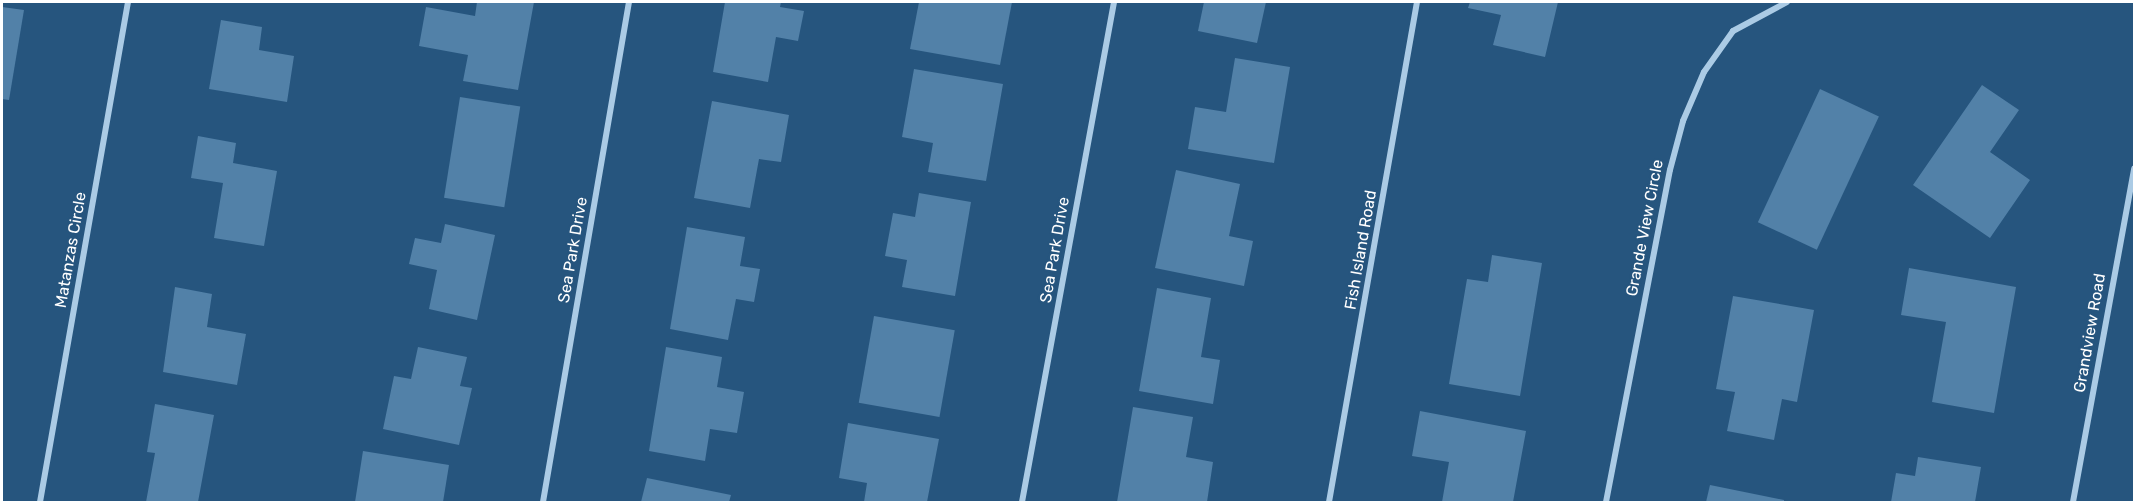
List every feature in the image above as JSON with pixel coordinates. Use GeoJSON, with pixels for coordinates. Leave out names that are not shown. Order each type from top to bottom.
{"type":"FeatureCollection","features":[{"type":"Feature","properties":{"kind":"street","name":"Matanzas Circle"},"geometry":{"type":"LineString","coordinates":[[40,502],[128,2]]}},
{"type":"Feature","properties":{"kind":"street","name":"Sea Park Drive"},"geometry":{"type":"LineString","coordinates":[[543,502],[629,2]]}},
{"type":"Feature","properties":{"kind":"street","name":"Sea Park Drive"},"geometry":{"type":"LineString","coordinates":[[1022,502],[1114,2]]}},
{"type":"Feature","properties":{"kind":"street","name":"Fish Island Road"},"geometry":{"type":"LineString","coordinates":[[1329,502],[1417,2]]}},
{"type":"Feature","properties":{"kind":"street","name":"Grande View Circle"},"geometry":{"type":"LineString","coordinates":[[1606,502],[1670,170],[1683,121],[1704,72],[1733,31],[1787,2]]}},
{"type":"Feature","properties":{"kind":"street","name":"Grandview Road"},"geometry":{"type":"LineString","coordinates":[[2073,502],[2134,169]]}},
{"type":"Feature","properties":{"kind":"building"},"geometry":{"type":"Polygon","coordinates":[[[477,2],[534,2],[518,90],[463,81],[468,55],[419,46],[426,7],[475,16],[477,2]]]}},
{"type":"Feature","properties":{"kind":"building"},"geometry":{"type":"Polygon","coordinates":[[[725,2],[781,2],[780,7],[804,11],[798,41],[776,37],[768,82],[713,72],[725,2]]]}},
{"type":"Feature","properties":{"kind":"building"},"geometry":{"type":"Polygon","coordinates":[[[919,2],[1012,2],[1000,65],[910,49],[919,2]]]}},
{"type":"Feature","properties":{"kind":"building"},"geometry":{"type":"Polygon","coordinates":[[[1204,2],[1266,2],[1257,43],[1198,31],[1204,2]]]}},
{"type":"Feature","properties":{"kind":"building"},"geometry":{"type":"Polygon","coordinates":[[[1470,2],[1558,2],[1545,57],[1493,45],[1501,15],[1468,8],[1470,2]]]}},
{"type":"Feature","properties":{"kind":"building"},"geometry":{"type":"Polygon","coordinates":[[[2,7],[24,10],[9,100],[2,99],[2,7]]]}},
{"type":"Feature","properties":{"kind":"building"},"geometry":{"type":"Polygon","coordinates":[[[221,20],[262,27],[259,50],[294,56],[287,102],[209,89],[221,20]]]}},
{"type":"Feature","properties":{"kind":"building"},"geometry":{"type":"Polygon","coordinates":[[[1235,58],[1290,67],[1274,163],[1188,149],[1195,107],[1226,112],[1235,58]]]}},
{"type":"Feature","properties":{"kind":"building"},"geometry":{"type":"Polygon","coordinates":[[[914,69],[1003,84],[986,181],[928,172],[933,143],[902,137],[914,69]]]}},
{"type":"Feature","properties":{"kind":"building"},"geometry":{"type":"Polygon","coordinates":[[[1982,85],[2019,110],[1990,152],[2030,180],[1990,238],[1913,185],[1982,85]]]}},
{"type":"Feature","properties":{"kind":"building"},"geometry":{"type":"Polygon","coordinates":[[[1820,89],[1879,116],[1817,250],[1758,222],[1820,89]]]}},
{"type":"Feature","properties":{"kind":"building"},"geometry":{"type":"Polygon","coordinates":[[[460,97],[520,107],[504,207],[444,198],[460,97]]]}},
{"type":"Feature","properties":{"kind":"building"},"geometry":{"type":"Polygon","coordinates":[[[712,101],[789,115],[781,162],[759,159],[750,208],[694,198],[712,101]]]}},
{"type":"Feature","properties":{"kind":"building"},"geometry":{"type":"Polygon","coordinates":[[[198,136],[236,143],[233,163],[277,171],[264,246],[214,238],[223,183],[191,178],[198,136]]]}},
{"type":"Feature","properties":{"kind":"building"},"geometry":{"type":"Polygon","coordinates":[[[1176,170],[1240,184],[1229,236],[1253,241],[1244,286],[1155,268],[1176,170]]]}},
{"type":"Feature","properties":{"kind":"building"},"geometry":{"type":"Polygon","coordinates":[[[919,193],[971,202],[955,296],[902,287],[907,260],[885,256],[893,213],[915,217],[919,193]]]}},
{"type":"Feature","properties":{"kind":"building"},"geometry":{"type":"Polygon","coordinates":[[[445,224],[495,235],[477,320],[429,309],[437,270],[409,264],[415,238],[441,243],[445,224]]]}},
{"type":"Feature","properties":{"kind":"building"},"geometry":{"type":"Polygon","coordinates":[[[687,227],[745,237],[740,266],[760,269],[754,302],[736,299],[728,340],[670,329],[687,227]]]}},
{"type":"Feature","properties":{"kind":"building"},"geometry":{"type":"Polygon","coordinates":[[[1492,255],[1542,263],[1520,396],[1449,384],[1467,279],[1488,282],[1492,255]]]}},
{"type":"Feature","properties":{"kind":"building"},"geometry":{"type":"Polygon","coordinates":[[[1909,268],[2016,287],[1994,413],[1932,402],[1946,322],[1901,315],[1909,268]]]}},
{"type":"Feature","properties":{"kind":"building"},"geometry":{"type":"Polygon","coordinates":[[[175,287],[212,294],[207,327],[246,334],[237,385],[163,372],[175,287]]]}},
{"type":"Feature","properties":{"kind":"building"},"geometry":{"type":"Polygon","coordinates":[[[1157,288],[1211,298],[1201,357],[1220,360],[1213,404],[1139,391],[1157,288]]]}},
{"type":"Feature","properties":{"kind":"building"},"geometry":{"type":"Polygon","coordinates":[[[1733,296],[1814,310],[1797,402],[1782,399],[1774,440],[1727,431],[1735,392],[1716,389],[1733,296]]]}},
{"type":"Feature","properties":{"kind":"building"},"geometry":{"type":"Polygon","coordinates":[[[874,316],[955,330],[939,417],[859,403],[874,316]]]}},
{"type":"Feature","properties":{"kind":"building"},"geometry":{"type":"Polygon","coordinates":[[[418,347],[467,357],[460,386],[472,388],[459,445],[383,429],[394,376],[411,379],[418,347]]]}},
{"type":"Feature","properties":{"kind":"building"},"geometry":{"type":"Polygon","coordinates":[[[666,347],[722,357],[717,387],[744,392],[737,433],[710,429],[705,461],[649,451],[666,347]]]}},
{"type":"Feature","properties":{"kind":"building"},"geometry":{"type":"Polygon","coordinates":[[[155,404],[214,415],[198,502],[146,502],[155,453],[147,452],[155,404]]]}},
{"type":"Feature","properties":{"kind":"building"},"geometry":{"type":"Polygon","coordinates":[[[1133,407],[1193,417],[1186,457],[1213,462],[1207,502],[1117,502],[1133,407]]]}},
{"type":"Feature","properties":{"kind":"building"},"geometry":{"type":"Polygon","coordinates":[[[1420,411],[1526,431],[1513,502],[1442,502],[1449,462],[1412,456],[1420,411]]]}},
{"type":"Feature","properties":{"kind":"building"},"geometry":{"type":"Polygon","coordinates":[[[848,423],[939,439],[927,502],[864,502],[867,483],[839,478],[848,423]]]}},
{"type":"Feature","properties":{"kind":"building"},"geometry":{"type":"Polygon","coordinates":[[[363,451],[449,465],[443,502],[355,502],[363,451]]]}},
{"type":"Feature","properties":{"kind":"building"},"geometry":{"type":"Polygon","coordinates":[[[1918,457],[1981,467],[1975,502],[1891,502],[1896,473],[1915,476],[1918,457]]]}},
{"type":"Feature","properties":{"kind":"building"},"geometry":{"type":"Polygon","coordinates":[[[647,478],[731,495],[729,502],[641,502],[647,478]]]}},
{"type":"Feature","properties":{"kind":"building"},"geometry":{"type":"Polygon","coordinates":[[[1710,485],[1784,500],[1784,502],[1706,502],[1710,485]]]}}]}
